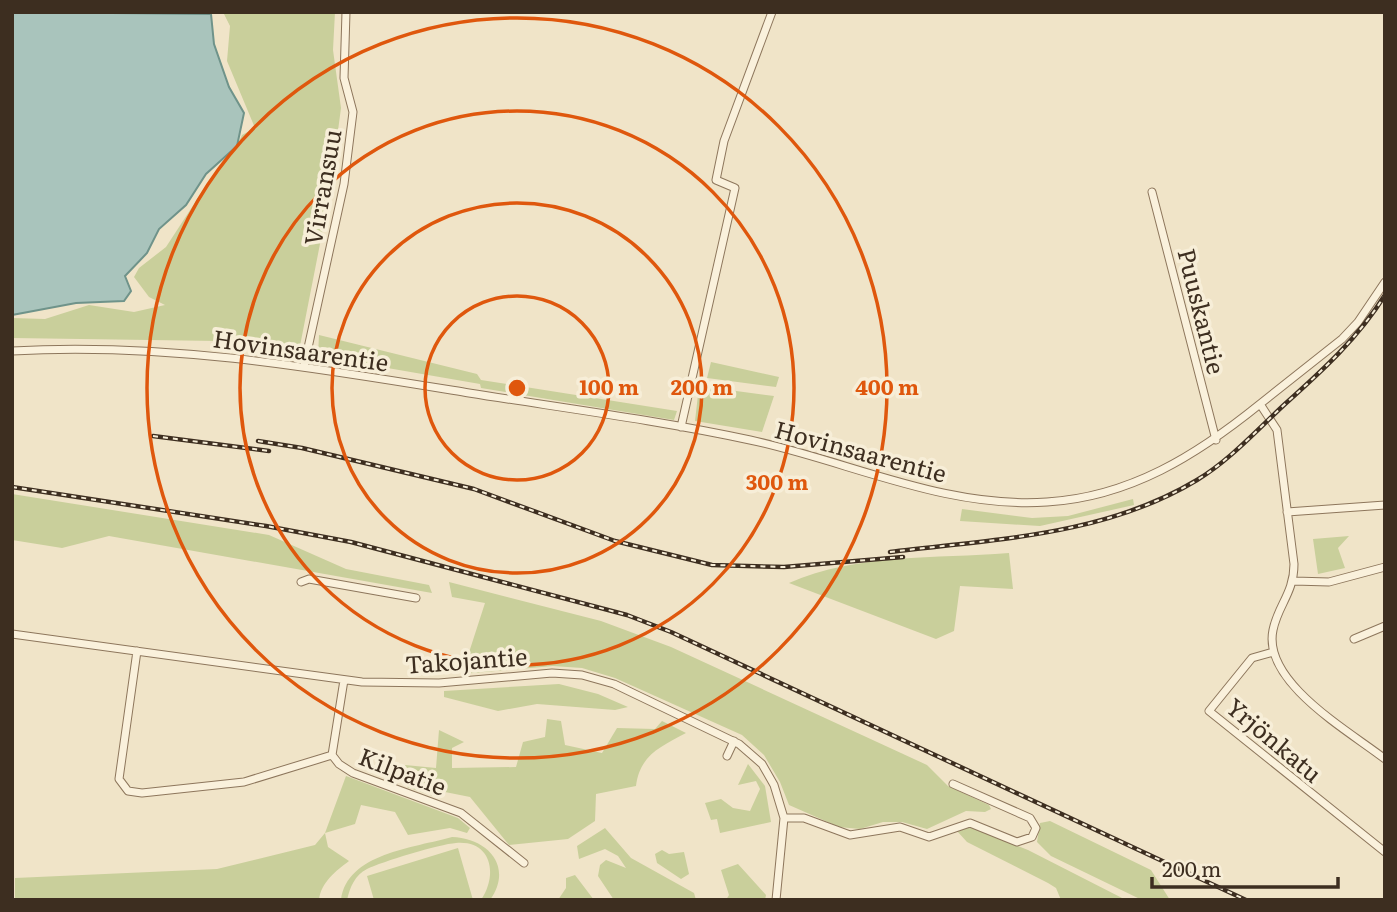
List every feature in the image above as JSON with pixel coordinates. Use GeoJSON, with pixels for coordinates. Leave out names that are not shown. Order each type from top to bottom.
{"type":"FeatureCollection","features":[{"type":"Feature","properties":{"kind":"street","name":"Virransuu"},"geometry":{"type":"LineString","coordinates":[[304,366],[344,184],[354,113],[344,78],[346,12]]}},
{"type":"Feature","properties":{"kind":"street"},"geometry":{"type":"LineString","coordinates":[[681,427],[735,188],[716,180],[724,141],[772,12]]}},
{"type":"Feature","properties":{"kind":"street","name":"Puuskantie"},"geometry":{"type":"LineString","coordinates":[[1152,192],[1216,440]]}},
{"type":"Feature","properties":{"kind":"street","name":"Hovinsaarentie"},"geometry":{"type":"LineString","coordinates":[[12,351],[143,350],[304,366],[681,427],[767,444],[937,491],[1013,503],[1069,500],[1132,485],[1160,473],[1216,440],[1342,339],[1358,322],[1385,282]]}},
{"type":"Feature","properties":{"kind":"street"},"geometry":{"type":"LineString","coordinates":[[1260,404],[1278,430],[1294,564],[1294,581],[1276,620],[1273,652],[1282,671],[1301,694],[1385,759]]}},
{"type":"Feature","properties":{"kind":"street"},"geometry":{"type":"LineString","coordinates":[[1287,512],[1385,505]]}},
{"type":"Feature","properties":{"kind":"street"},"geometry":{"type":"LineString","coordinates":[[1294,581],[1329,582],[1385,567]]}},
{"type":"Feature","properties":{"kind":"street"},"geometry":{"type":"LineString","coordinates":[[301,582],[309,579],[416,598]]}},
{"type":"Feature","properties":{"kind":"street"},"geometry":{"type":"LineString","coordinates":[[1354,639],[1385,626]]}},
{"type":"Feature","properties":{"kind":"street","name":"Takojantie"},"geometry":{"type":"LineString","coordinates":[[12,634],[344,680],[407,684],[552,673],[582,675],[614,684],[734,741],[755,756],[769,775],[783,818],[776,900]]}},
{"type":"Feature","properties":{"kind":"street"},"geometry":{"type":"LineString","coordinates":[[137,651],[119,779],[128,791],[142,793],[244,782],[332,755]]}},
{"type":"Feature","properties":{"kind":"street","name":"Yrjönkatu"},"geometry":{"type":"LineString","coordinates":[[1273,652],[1252,658],[1209,711],[1385,852]]}},
{"type":"Feature","properties":{"kind":"street","name":"Kilpatie"},"geometry":{"type":"LineString","coordinates":[[344,680],[332,755],[339,764],[352,773],[461,813],[524,863]]}},
{"type":"Feature","properties":{"kind":"street"},"geometry":{"type":"LineString","coordinates":[[727,756],[734,741]]}},
{"type":"Feature","properties":{"kind":"street"},"geometry":{"type":"LineString","coordinates":[[783,818],[804,818],[850,835],[900,827],[933,837],[970,823],[1017,842],[1032,837],[1036,828],[1030,818],[953,784]]}},
{"type":"Feature","properties":{"kind":"green space"},"geometry":{"type":"Polygon","coordinates":[[[223,12],[335,12],[333,50],[341,108],[329,198],[299,351],[218,341],[12,338],[12,318],[45,319],[89,305],[134,312],[165,305],[149,297],[134,277],[139,268],[166,247],[242,135],[255,128],[227,61],[230,26],[223,12]]]}},
{"type":"Feature","properties":{"kind":"green space"},"geometry":{"type":"Polygon","coordinates":[[[319,335],[477,374],[481,380],[677,411],[674,420],[481,388],[480,384],[318,356],[319,335]]]}},
{"type":"Feature","properties":{"kind":"green space"},"geometry":{"type":"Polygon","coordinates":[[[711,362],[779,377],[776,387],[707,378],[711,362]]]}},
{"type":"Feature","properties":{"kind":"green space"},"geometry":{"type":"Polygon","coordinates":[[[699,386],[774,396],[762,432],[695,421],[699,386]]]}},
{"type":"Feature","properties":{"kind":"green space"},"geometry":{"type":"Polygon","coordinates":[[[12,494],[269,535],[346,569],[429,585],[432,593],[109,536],[62,548],[12,540],[12,494]]]}},
{"type":"Feature","properties":{"kind":"green space"},"geometry":{"type":"Polygon","coordinates":[[[1133,499],[1134,505],[1040,526],[960,521],[962,509],[1032,518],[1068,516],[1133,499]]]}},
{"type":"Feature","properties":{"kind":"green space"},"geometry":{"type":"Polygon","coordinates":[[[1349,536],[1338,548],[1345,568],[1318,574],[1313,539],[1349,536]]]}},
{"type":"Feature","properties":{"kind":"green space"},"geometry":{"type":"Polygon","coordinates":[[[1009,553],[1013,589],[960,586],[954,631],[936,639],[789,583],[815,573],[869,562],[1009,553]]]}},
{"type":"Feature","properties":{"kind":"green space"},"geometry":{"type":"Polygon","coordinates":[[[449,582],[601,621],[671,647],[927,765],[948,786],[989,805],[991,809],[985,812],[966,811],[927,829],[902,822],[883,822],[860,829],[839,827],[789,805],[780,782],[764,755],[742,735],[615,678],[582,668],[553,666],[462,674],[485,603],[452,597],[449,582]]]}},
{"type":"Feature","properties":{"kind":"green space"},"geometry":{"type":"Polygon","coordinates":[[[559,684],[598,694],[628,707],[615,710],[537,704],[498,711],[444,697],[444,691],[559,684]]]}},
{"type":"Feature","properties":{"kind":"green space"},"geometry":{"type":"Polygon","coordinates":[[[547,719],[561,721],[565,745],[602,753],[617,728],[655,729],[662,721],[686,733],[647,759],[638,775],[636,786],[596,794],[595,821],[568,839],[509,845],[470,797],[440,791],[436,797],[407,787],[405,765],[436,768],[439,730],[464,742],[452,748],[452,768],[516,767],[523,742],[545,737],[547,719]]]}},
{"type":"Feature","properties":{"kind":"green space"},"geometry":{"type":"Polygon","coordinates":[[[748,764],[765,786],[771,822],[720,833],[717,819],[711,820],[705,803],[721,799],[733,808],[750,811],[760,789],[756,781],[738,785],[748,764]]]}},
{"type":"Feature","properties":{"kind":"green space"},"geometry":{"type":"Polygon","coordinates":[[[346,776],[458,818],[470,828],[467,833],[450,828],[408,835],[395,812],[361,805],[355,824],[325,833],[346,776]]]}},
{"type":"Feature","properties":{"kind":"green space"},"geometry":{"type":"Polygon","coordinates":[[[1050,821],[1151,870],[1170,900],[1142,900],[1051,856],[1037,842],[1040,823],[1050,821]]]}},
{"type":"Feature","properties":{"kind":"green space"},"geometry":{"type":"Polygon","coordinates":[[[969,827],[1028,850],[1126,900],[1061,900],[1056,888],[1048,883],[967,842],[957,831],[969,827]]]}},
{"type":"Feature","properties":{"kind":"green space"},"geometry":{"type":"Polygon","coordinates":[[[605,828],[631,858],[694,893],[696,900],[614,900],[598,876],[600,865],[606,860],[626,868],[618,856],[605,849],[579,859],[577,846],[605,828]]]}},
{"type":"Feature","properties":{"kind":"green space"},"geometry":{"type":"Polygon","coordinates":[[[325,833],[328,847],[349,861],[326,882],[319,900],[15,900],[15,878],[217,869],[315,845],[325,833]]]}},
{"type":"Feature","properties":{"kind":"green space"},"geometry":{"type":"Polygon","coordinates":[[[452,837],[476,842],[493,856],[498,865],[499,876],[497,888],[490,900],[481,900],[490,870],[484,853],[477,847],[456,843],[437,846],[367,869],[354,882],[347,900],[341,900],[346,884],[369,862],[402,849],[452,837]]]}},
{"type":"Feature","properties":{"kind":"green space"},"geometry":{"type":"Polygon","coordinates":[[[458,848],[473,900],[374,900],[367,876],[458,848]]]}},
{"type":"Feature","properties":{"kind":"green space"},"geometry":{"type":"Polygon","coordinates":[[[662,850],[669,854],[684,852],[689,874],[681,879],[657,863],[655,854],[662,850]]]}},
{"type":"Feature","properties":{"kind":"green space"},"geometry":{"type":"Polygon","coordinates":[[[738,864],[766,895],[765,900],[726,900],[729,895],[721,870],[738,864]]]}},
{"type":"Feature","properties":{"kind":"green space"},"geometry":{"type":"Polygon","coordinates":[[[575,875],[594,900],[558,900],[566,888],[566,878],[575,875]]]}},
{"type":"Feature","properties":{"kind":"water"},"geometry":{"type":"Polygon","coordinates":[[[12,12],[211,14],[214,44],[229,87],[244,113],[237,146],[206,174],[186,205],[159,229],[147,253],[125,276],[131,291],[124,301],[76,303],[12,315],[12,12]]]}},
{"type":"Feature","properties":{"kind":"railway"},"geometry":{"type":"LineString","coordinates":[[890,552],[1048,532],[1125,513],[1161,499],[1209,472],[1243,444],[1339,353],[1375,311],[1385,295]]}},
{"type":"Feature","properties":{"kind":"railway"},"geometry":{"type":"LineString","coordinates":[[153,436],[269,451]]}},
{"type":"Feature","properties":{"kind":"railway"},"geometry":{"type":"LineString","coordinates":[[258,441],[302,448],[474,489],[615,541],[712,565],[784,567],[903,557]]}},
{"type":"Feature","properties":{"kind":"railway"},"geometry":{"type":"LineString","coordinates":[[12,487],[266,526],[351,542],[627,615],[671,632],[1246,900]]}}]}
